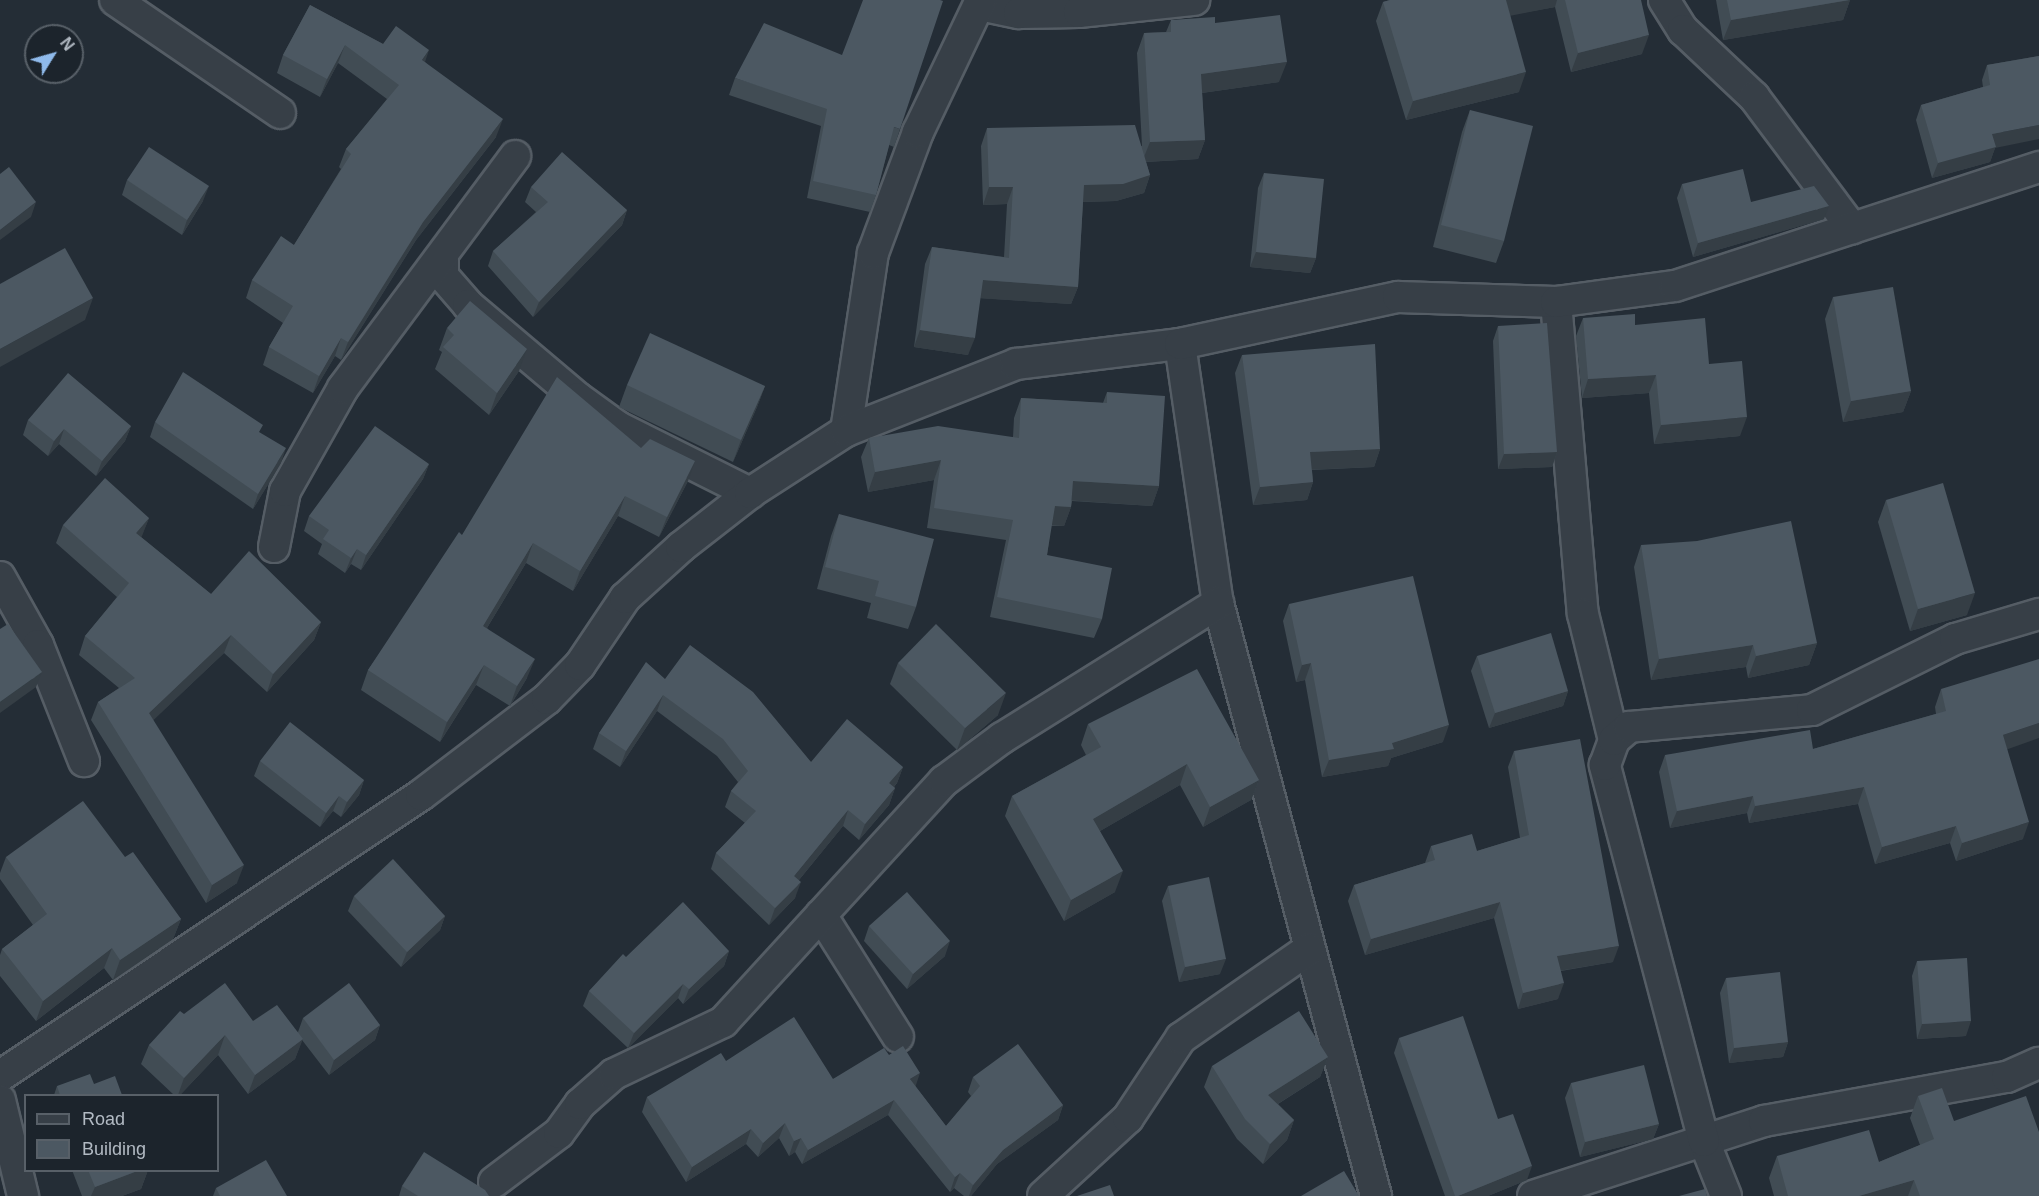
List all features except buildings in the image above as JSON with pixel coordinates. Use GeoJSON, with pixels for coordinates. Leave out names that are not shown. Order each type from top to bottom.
{"type":"FeatureCollection","features":[{"type":"Feature","properties":{"kind":"street"},"geometry":{"type":"LineString","coordinates":[[115,0],[280,113]]}},
{"type":"Feature","properties":{"kind":"street"},"geometry":{"type":"LineString","coordinates":[[846,431],[873,253],[918,132],[980,2],[1019,14],[1079,12],[1194,0]]}},
{"type":"Feature","properties":{"kind":"street"},"geometry":{"type":"LineString","coordinates":[[1664,0],[1683,30],[1755,96],[1851,228]]}},
{"type":"Feature","properties":{"kind":"street"},"geometry":{"type":"LineString","coordinates":[[274,547],[285,491],[343,388],[443,260],[515,156]]}},
{"type":"Feature","properties":{"kind":"street"},"geometry":{"type":"LineString","coordinates":[[0,1076],[422,795],[548,699],[580,665],[625,598],[750,493],[846,431],[1016,364],[1180,344],[1398,297],[1556,302],[1675,286],[2039,167]]}},
{"type":"Feature","properties":{"kind":"street"},"geometry":{"type":"LineString","coordinates":[[443,260],[443,276],[468,305],[578,398],[618,427],[750,493]]}},
{"type":"Feature","properties":{"kind":"street"},"geometry":{"type":"LineString","coordinates":[[1556,302],[1583,614],[1614,740]]}},
{"type":"Feature","properties":{"kind":"street"},"geometry":{"type":"LineString","coordinates":[[1180,344],[1218,603],[1376,1196]]}},
{"type":"Feature","properties":{"kind":"street"},"geometry":{"type":"LineString","coordinates":[[0,577],[38,645],[84,761]]}},
{"type":"Feature","properties":{"kind":"street"},"geometry":{"type":"LineString","coordinates":[[494,1182],[559,1133],[580,1104],[614,1074],[723,1022],[944,781],[1011,732],[1218,603]]}},
{"type":"Feature","properties":{"kind":"street"},"geometry":{"type":"LineString","coordinates":[[1726,1196],[1704,1141],[1605,765],[1614,740],[1629,727],[1812,710],[1955,639],[2039,614]]}},
{"type":"Feature","properties":{"kind":"street"},"geometry":{"type":"LineString","coordinates":[[821,915],[898,1037]]}},
{"type":"Feature","properties":{"kind":"street"},"geometry":{"type":"LineString","coordinates":[[1043,1196],[1128,1118],[1180,1038],[1309,949]]}},
{"type":"Feature","properties":{"kind":"street"},"geometry":{"type":"LineString","coordinates":[[1533,1196],[1764,1121],[2007,1077],[2039,1063]]}},
{"type":"Feature","properties":{"kind":"street"},"geometry":{"type":"LineString","coordinates":[[0,1100],[14,1187]]}}]}
